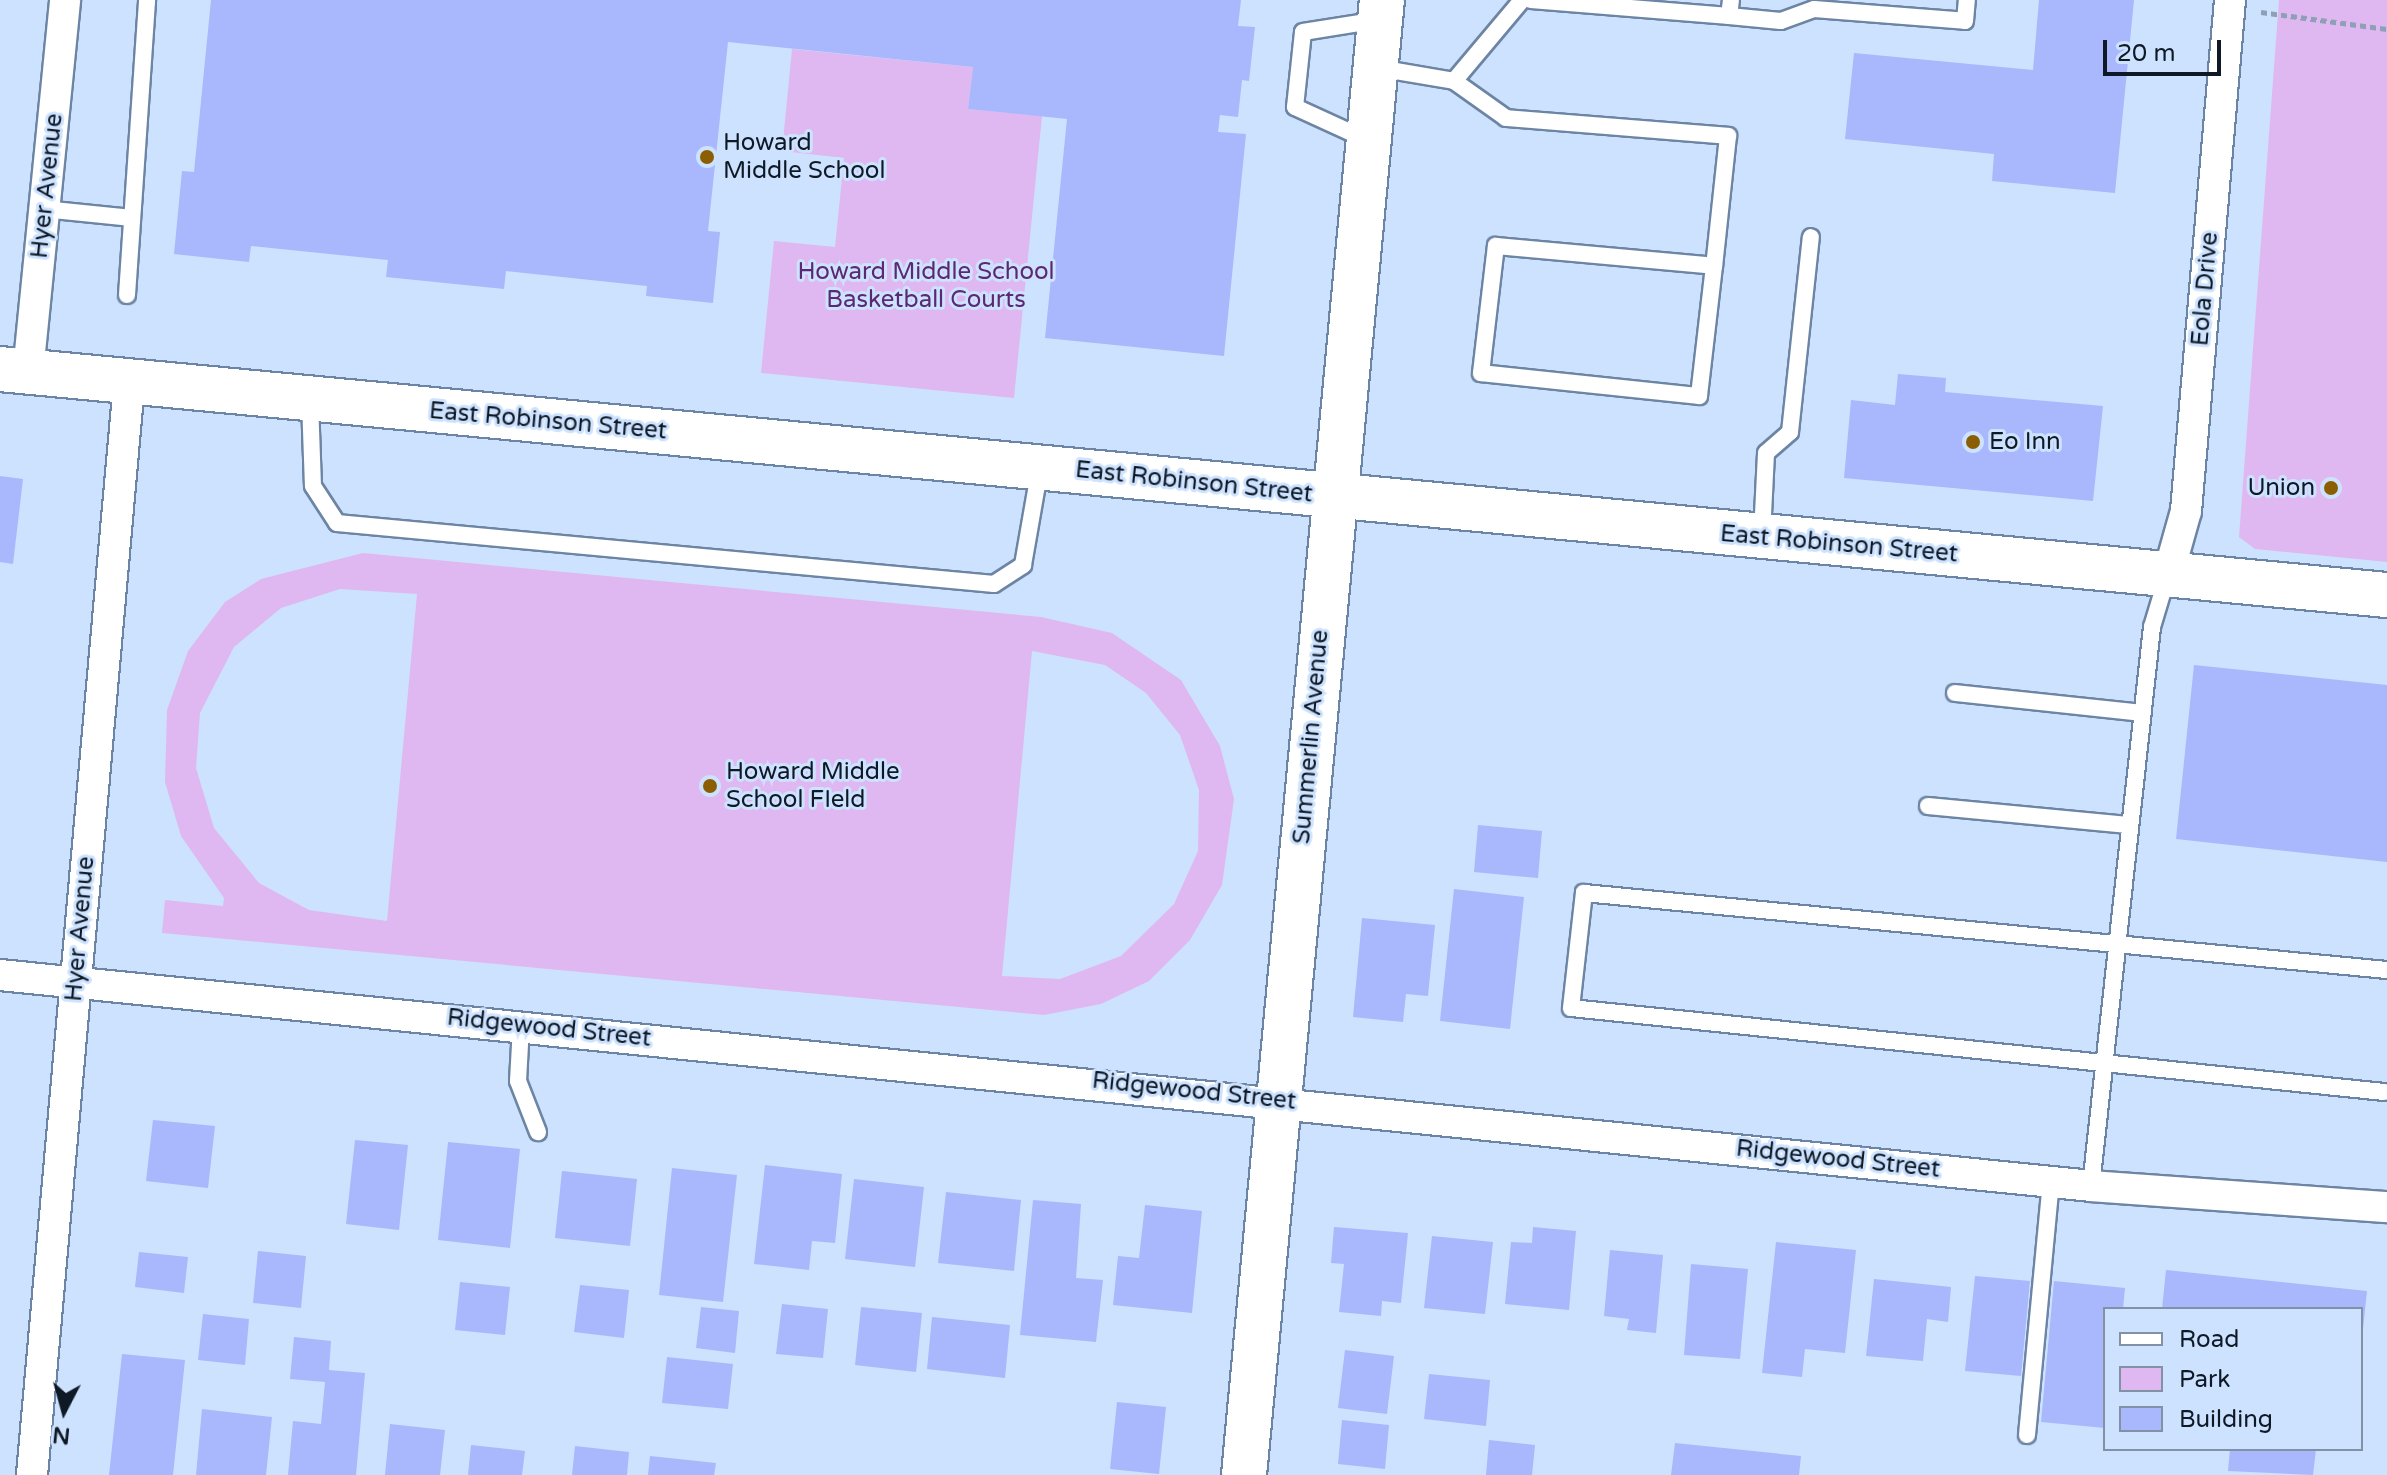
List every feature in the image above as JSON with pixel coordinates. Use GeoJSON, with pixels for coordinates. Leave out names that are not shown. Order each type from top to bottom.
{"type":"FeatureCollection","features":[{"type":"Feature","properties":{"kind":"main road","name":"Summerlin Avenue"},"geometry":{"type":"LineString","coordinates":[[1244,1475],[1333,496],[1382,10]]}},
{"type":"Feature","properties":{"kind":"main road","name":"East Robinson Street"},"geometry":{"type":"LineString","coordinates":[[14,370],[310,401],[2387,595]]}},
{"type":"Feature","properties":{"kind":"street","name":"Hyer Avenue"},"geometry":{"type":"LineString","coordinates":[[14,370],[44,209],[65,0]]}},
{"type":"Feature","properties":{"kind":"street","name":"Eola Drive"},"geometry":{"type":"LineString","coordinates":[[2168,575],[2186,511],[2230,4]]}},
{"type":"Feature","properties":{"kind":"street","name":"Hyer Avenue"},"geometry":{"type":"LineString","coordinates":[[32,1475],[129,383]]}},
{"type":"Feature","properties":{"kind":"street","name":"Ridgewood Street"},"geometry":{"type":"LineString","coordinates":[[0,975],[1278,1099],[2091,1186],[2387,1207]]}},
{"type":"Feature","properties":{"kind":"lane"},"geometry":{"type":"LineString","coordinates":[[127,295],[147,0]]}},
{"type":"Feature","properties":{"kind":"lane"},"geometry":{"type":"LineString","coordinates":[[1454,81],[1522,0]]}},
{"type":"Feature","properties":{"kind":"lane"},"geometry":{"type":"LineString","coordinates":[[1531,0],[1730,8],[1781,21],[1814,9],[1965,21],[1967,0]]}},
{"type":"Feature","properties":{"kind":"lane"},"geometry":{"type":"LineString","coordinates":[[1369,141],[1295,107],[1303,32],[1382,10]]}},
{"type":"Feature","properties":{"kind":"lane"},"geometry":{"type":"LineString","coordinates":[[1376,68],[1454,81],[1506,118],[1728,136],[1714,266],[1699,396],[1481,373],[1496,246],[1714,266]]}},
{"type":"Feature","properties":{"kind":"lane"},"geometry":{"type":"LineString","coordinates":[[44,209],[132,218]]}},
{"type":"Feature","properties":{"kind":"lane"},"geometry":{"type":"LineString","coordinates":[[1762,537],[1766,453],[1790,432],[1811,237]]}},
{"type":"Feature","properties":{"kind":"lane"},"geometry":{"type":"LineString","coordinates":[[310,401],[313,486],[337,523],[994,584],[1023,565],[1040,467]]}},
{"type":"Feature","properties":{"kind":"lane"},"geometry":{"type":"LineString","coordinates":[[2091,1186],[2114,946],[2152,627],[2168,575]]}},
{"type":"Feature","properties":{"kind":"lane"},"geometry":{"type":"LineString","coordinates":[[1955,693],[2142,713]]}},
{"type":"Feature","properties":{"kind":"lane"},"geometry":{"type":"LineString","coordinates":[[1928,806],[2128,825]]}},
{"type":"Feature","properties":{"kind":"lane"},"geometry":{"type":"LineString","coordinates":[[2384,1092],[1571,1008],[1584,893],[2387,970]]}},
{"type":"Feature","properties":{"kind":"lane"},"geometry":{"type":"LineString","coordinates":[[521,1026],[518,1081],[538,1132]]}},
{"type":"Feature","properties":{"kind":"lane"},"geometry":{"type":"LineString","coordinates":[[2027,1435],[2051,1181]]}},
{"type":"Feature","properties":{"kind":"path"},"geometry":{"type":"LineString","coordinates":[[2230,4],[2387,29]]}},
{"type":"Feature","properties":{"kind":"green space"},"geometry":{"type":"Polygon","coordinates":[[[2279,0],[2387,0],[2387,562],[2255,549],[2239,537],[2279,0]]]}},
{"type":"Feature","properties":{"kind":"green space","name":"Howard Middle School Basketball Courts"},"geometry":{"type":"Polygon","coordinates":[[[792,49],[973,67],[968,109],[1042,116],[1014,398],[761,373],[774,241],[835,247],[844,158],[782,151],[792,49]]]}},
{"type":"Feature","properties":{"kind":"green space","name":"Howard Middle School FIeld"},"geometry":{"type":"Polygon","coordinates":[[[363,553],[1041,617],[1112,633],[1181,680],[1220,746],[1234,799],[1222,885],[1190,940],[1149,981],[1101,1004],[1044,1015],[162,933],[165,900],[223,906],[224,898],[181,836],[165,782],[167,710],[188,651],[225,602],[261,579],[363,553]],[[340,589],[281,608],[234,647],[200,713],[196,768],[214,828],[259,883],[309,910],[387,921],[417,594],[340,589]],[[1032,651],[1002,976],[1060,979],[1121,956],[1174,904],[1198,851],[1199,790],[1180,735],[1146,693],[1105,665],[1032,651]]]}},
{"type":"Feature","properties":{"kind":"building","name":"Howard Middle School"},"geometry":{"type":"Polygon","coordinates":[[[211,0],[1241,0],[1238,26],[1255,27],[1249,81],[1242,80],[1238,117],[1220,115],[1218,132],[1246,134],[1224,356],[1045,338],[1067,119],[968,109],[973,67],[728,42],[708,231],[720,232],[713,303],[646,296],[647,286],[506,271],[504,289],[386,277],[388,260],[251,246],[249,262],[174,254],[182,171],[194,172],[211,0]]]}},
{"type":"Feature","properties":{"kind":"building"},"geometry":{"type":"Polygon","coordinates":[[[2039,0],[2134,0],[2115,193],[1992,181],[1994,154],[1845,139],[1854,53],[2033,70],[2039,0]]]}},
{"type":"Feature","properties":{"kind":"building","name":"Eo Inn"},"geometry":{"type":"Polygon","coordinates":[[[1898,374],[1946,378],[1945,392],[2103,406],[2093,501],[1844,478],[1851,400],[1895,405],[1898,374]]]}},
{"type":"Feature","properties":{"kind":"building"},"geometry":{"type":"Polygon","coordinates":[[[0,476],[23,479],[13,564],[0,562],[0,476]]]}},
{"type":"Feature","properties":{"kind":"building"},"geometry":{"type":"Polygon","coordinates":[[[2194,665],[2387,685],[2387,862],[2176,839],[2194,665]]]}},
{"type":"Feature","properties":{"kind":"building"},"geometry":{"type":"Polygon","coordinates":[[[1478,825],[1542,831],[1538,878],[1474,872],[1478,825]]]}},
{"type":"Feature","properties":{"kind":"building"},"geometry":{"type":"Polygon","coordinates":[[[1454,889],[1524,897],[1510,1029],[1440,1021],[1454,889]]]}},
{"type":"Feature","properties":{"kind":"building"},"geometry":{"type":"Polygon","coordinates":[[[1362,918],[1435,925],[1428,996],[1406,994],[1403,1022],[1353,1017],[1362,918]]]}},
{"type":"Feature","properties":{"kind":"building"},"geometry":{"type":"Polygon","coordinates":[[[153,1120],[215,1126],[208,1188],[146,1181],[153,1120]]]}},
{"type":"Feature","properties":{"kind":"building"},"geometry":{"type":"Polygon","coordinates":[[[355,1140],[408,1145],[399,1230],[346,1224],[355,1140]]]}},
{"type":"Feature","properties":{"kind":"building"},"geometry":{"type":"Polygon","coordinates":[[[448,1142],[520,1149],[510,1248],[438,1240],[448,1142]]]}},
{"type":"Feature","properties":{"kind":"building"},"geometry":{"type":"Polygon","coordinates":[[[765,1165],[842,1174],[835,1243],[812,1241],[809,1270],[754,1264],[765,1165]]]}},
{"type":"Feature","properties":{"kind":"building"},"geometry":{"type":"Polygon","coordinates":[[[672,1168],[737,1175],[723,1302],[659,1295],[672,1168]]]}},
{"type":"Feature","properties":{"kind":"building"},"geometry":{"type":"Polygon","coordinates":[[[562,1171],[637,1179],[630,1246],[555,1238],[562,1171]]]}},
{"type":"Feature","properties":{"kind":"building"},"geometry":{"type":"Polygon","coordinates":[[[854,1179],[924,1187],[915,1267],[845,1259],[854,1179]]]}},
{"type":"Feature","properties":{"kind":"building"},"geometry":{"type":"Polygon","coordinates":[[[946,1192],[1021,1200],[1014,1271],[938,1263],[946,1192]]]}},
{"type":"Feature","properties":{"kind":"building"},"geometry":{"type":"Polygon","coordinates":[[[1033,1200],[1081,1204],[1076,1278],[1103,1280],[1096,1342],[1020,1335],[1033,1200]]]}},
{"type":"Feature","properties":{"kind":"building"},"geometry":{"type":"Polygon","coordinates":[[[1145,1205],[1202,1211],[1192,1313],[1113,1305],[1118,1256],[1139,1258],[1145,1205]]]}},
{"type":"Feature","properties":{"kind":"building"},"geometry":{"type":"Polygon","coordinates":[[[1334,1227],[1408,1233],[1401,1303],[1382,1301],[1381,1316],[1339,1312],[1344,1264],[1331,1263],[1334,1227]]]}},
{"type":"Feature","properties":{"kind":"building"},"geometry":{"type":"Polygon","coordinates":[[[1533,1227],[1576,1231],[1569,1310],[1505,1304],[1511,1242],[1532,1243],[1533,1227]]]}},
{"type":"Feature","properties":{"kind":"building"},"geometry":{"type":"Polygon","coordinates":[[[1432,1236],[1493,1242],[1485,1314],[1424,1308],[1432,1236]]]}},
{"type":"Feature","properties":{"kind":"building"},"geometry":{"type":"Polygon","coordinates":[[[1776,1242],[1856,1250],[1845,1353],[1805,1349],[1802,1377],[1762,1373],[1776,1242]]]}},
{"type":"Feature","properties":{"kind":"building"},"geometry":{"type":"Polygon","coordinates":[[[1610,1250],[1663,1255],[1656,1333],[1627,1330],[1629,1319],[1604,1316],[1610,1250]]]}},
{"type":"Feature","properties":{"kind":"building"},"geometry":{"type":"Polygon","coordinates":[[[258,1251],[306,1256],[301,1308],[253,1303],[258,1251]]]}},
{"type":"Feature","properties":{"kind":"building"},"geometry":{"type":"Polygon","coordinates":[[[139,1252],[188,1257],[184,1293],[135,1287],[139,1252]]]}},
{"type":"Feature","properties":{"kind":"building"},"geometry":{"type":"Polygon","coordinates":[[[1691,1264],[1748,1269],[1740,1359],[1684,1355],[1691,1264]]]}},
{"type":"Feature","properties":{"kind":"building"},"geometry":{"type":"Polygon","coordinates":[[[2166,1270],[2367,1291],[2363,1329],[2363,1307],[2162,1307],[2166,1270]]]}},
{"type":"Feature","properties":{"kind":"building"},"geometry":{"type":"Polygon","coordinates":[[[1975,1276],[2030,1281],[2021,1376],[1965,1371],[1975,1276]]]}},
{"type":"Feature","properties":{"kind":"building"},"geometry":{"type":"Polygon","coordinates":[[[1874,1279],[1951,1287],[1948,1322],[1927,1319],[1923,1361],[1866,1356],[1874,1279]]]}},
{"type":"Feature","properties":{"kind":"building"},"geometry":{"type":"Polygon","coordinates":[[[2054,1281],[2125,1288],[2123,1307],[2103,1307],[2103,1428],[2041,1422],[2054,1281]]]}},
{"type":"Feature","properties":{"kind":"building"},"geometry":{"type":"Polygon","coordinates":[[[460,1282],[510,1287],[505,1335],[455,1330],[460,1282]]]}},
{"type":"Feature","properties":{"kind":"building"},"geometry":{"type":"Polygon","coordinates":[[[580,1285],[629,1290],[624,1338],[574,1332],[580,1285]]]}},
{"type":"Feature","properties":{"kind":"building"},"geometry":{"type":"Polygon","coordinates":[[[782,1304],[828,1309],[823,1358],[776,1354],[782,1304]]]}},
{"type":"Feature","properties":{"kind":"building"},"geometry":{"type":"Polygon","coordinates":[[[701,1307],[739,1311],[735,1353],[696,1348],[701,1307]]]}},
{"type":"Feature","properties":{"kind":"building"},"geometry":{"type":"Polygon","coordinates":[[[861,1307],[922,1313],[916,1372],[855,1365],[861,1307]]]}},
{"type":"Feature","properties":{"kind":"building"},"geometry":{"type":"Polygon","coordinates":[[[203,1314],[249,1319],[245,1365],[198,1360],[203,1314]]]}},
{"type":"Feature","properties":{"kind":"building"},"geometry":{"type":"Polygon","coordinates":[[[932,1317],[1010,1325],[1005,1378],[927,1369],[932,1317]]]}},
{"type":"Feature","properties":{"kind":"building"},"geometry":{"type":"Polygon","coordinates":[[[294,1337],[331,1341],[329,1370],[365,1373],[356,1475],[288,1475],[293,1421],[321,1424],[325,1382],[290,1379],[294,1337]]]}},
{"type":"Feature","properties":{"kind":"building"},"geometry":{"type":"Polygon","coordinates":[[[1345,1350],[1394,1356],[1387,1414],[1338,1408],[1345,1350]]]}},
{"type":"Feature","properties":{"kind":"building"},"geometry":{"type":"Polygon","coordinates":[[[122,1354],[185,1360],[173,1475],[109,1475],[122,1354]]]}},
{"type":"Feature","properties":{"kind":"building"},"geometry":{"type":"Polygon","coordinates":[[[667,1357],[733,1364],[728,1409],[662,1403],[667,1357]]]}},
{"type":"Feature","properties":{"kind":"building"},"geometry":{"type":"Polygon","coordinates":[[[1429,1374],[1490,1380],[1486,1426],[1424,1419],[1429,1374]]]}},
{"type":"Feature","properties":{"kind":"building"},"geometry":{"type":"Polygon","coordinates":[[[1117,1402],[1166,1407],[1159,1474],[1110,1469],[1117,1402]]]}},
{"type":"Feature","properties":{"kind":"building"},"geometry":{"type":"Polygon","coordinates":[[[202,1409],[272,1417],[266,1475],[196,1475],[202,1409]]]}},
{"type":"Feature","properties":{"kind":"building"},"geometry":{"type":"Polygon","coordinates":[[[1342,1420],[1389,1425],[1385,1469],[1338,1464],[1342,1420]]]}},
{"type":"Feature","properties":{"kind":"building"},"geometry":{"type":"Polygon","coordinates":[[[390,1424],[445,1430],[440,1475],[385,1475],[390,1424]]]}},
{"type":"Feature","properties":{"kind":"building"},"geometry":{"type":"Polygon","coordinates":[[[1489,1440],[1535,1445],[1532,1475],[1486,1475],[1489,1440]]]}},
{"type":"Feature","properties":{"kind":"building"},"geometry":{"type":"Polygon","coordinates":[[[1675,1443],[1801,1456],[1799,1475],[1671,1475],[1675,1443]]]}},
{"type":"Feature","properties":{"kind":"building"},"geometry":{"type":"Polygon","coordinates":[[[471,1445],[525,1451],[522,1475],[468,1475],[471,1445]]]}},
{"type":"Feature","properties":{"kind":"building"},"geometry":{"type":"Polygon","coordinates":[[[575,1446],[629,1452],[627,1475],[572,1475],[575,1446]]]}},
{"type":"Feature","properties":{"kind":"building"},"geometry":{"type":"Polygon","coordinates":[[[2230,1451],[2316,1451],[2313,1475],[2228,1471],[2230,1451]]]}},
{"type":"Feature","properties":{"kind":"building"},"geometry":{"type":"Polygon","coordinates":[[[650,1456],[716,1463],[714,1475],[648,1475],[650,1456]]]}},
{"type":"Feature","properties":{"kind":"place","name":"Howard Middle School"},"geometry":{"type":"Point","coordinates":[707,157]}},
{"type":"Feature","properties":{"kind":"place","name":"Eo Inn"},"geometry":{"type":"Point","coordinates":[1973,442]}},
{"type":"Feature","properties":{"kind":"place","name":"Union"},"geometry":{"type":"Point","coordinates":[2331,488]}},
{"type":"Feature","properties":{"kind":"place","name":"Howard Middle School FIeld"},"geometry":{"type":"Point","coordinates":[710,786]}}]}
